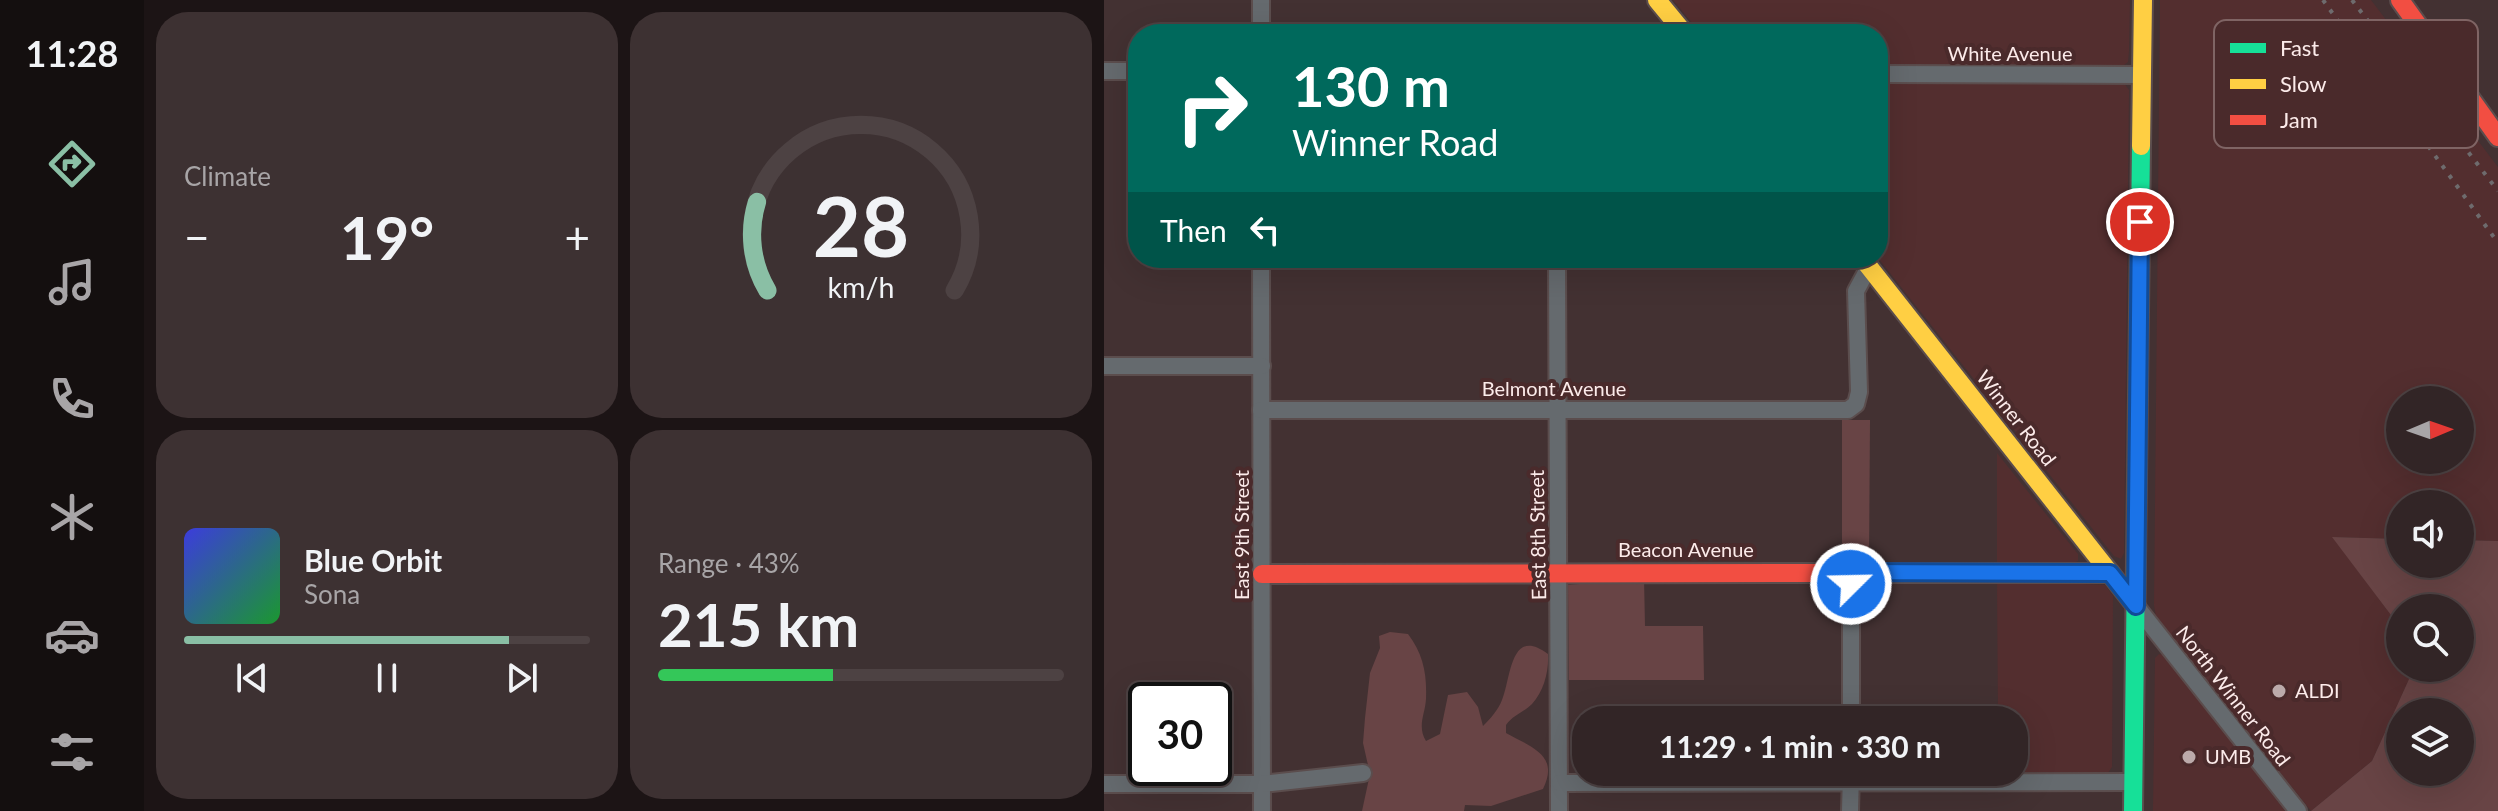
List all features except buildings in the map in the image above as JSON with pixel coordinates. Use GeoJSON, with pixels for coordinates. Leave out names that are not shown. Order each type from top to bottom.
{"type":"FeatureCollection","features":[{"type":"Feature","properties":{"kind":"main road"},"geometry":{"type":"LineString","coordinates":[[1657,0],[1677,24]]}},
{"type":"Feature","properties":{"kind":"main road"},"geometry":{"type":"LineString","coordinates":[[2133,811],[2143,0]]}},
{"type":"Feature","properties":{"kind":"main road"},"geometry":{"type":"LineString","coordinates":[[2400,0],[2414,20]]}},
{"type":"Feature","properties":{"kind":"main road"},"geometry":{"type":"LineString","coordinates":[[2478,109],[2498,137]]}},
{"type":"Feature","properties":{"kind":"main road","name":"Winner Road"},"geometry":{"type":"LineString","coordinates":[[1870,268],[2136,606]]}},
{"type":"Feature","properties":{"kind":"main road","name":"Beacon Avenue"},"geometry":{"type":"LineString","coordinates":[[1262,574],[2110,573]]}},
{"type":"Feature","properties":{"kind":"street"},"geometry":{"type":"LineString","coordinates":[[1261,0],[1261,24]]}},
{"type":"Feature","properties":{"kind":"street"},"geometry":{"type":"LineString","coordinates":[[1104,71],[1128,71]]}},
{"type":"Feature","properties":{"kind":"street","name":"White Avenue"},"geometry":{"type":"LineString","coordinates":[[1888,74],[2142,75]]}},
{"type":"Feature","properties":{"kind":"street","name":"East 9th Street"},"geometry":{"type":"LineString","coordinates":[[1261,268],[1262,811]]}},
{"type":"Feature","properties":{"kind":"street","name":"East 8th Street"},"geometry":{"type":"LineString","coordinates":[[1557,268],[1559,811]]}},
{"type":"Feature","properties":{"kind":"street","name":"Belmont Avenue"},"geometry":{"type":"LineString","coordinates":[[1261,410],[1848,410],[1856,404],[1859,392],[1856,291],[1863,268]]}},
{"type":"Feature","properties":{"kind":"street"},"geometry":{"type":"LineString","coordinates":[[1104,366],[1262,366]]}},
{"type":"Feature","properties":{"kind":"street"},"geometry":{"type":"LineString","coordinates":[[1851,572],[1851,706]]}},
{"type":"Feature","properties":{"kind":"street","name":"North Winner Road"},"geometry":{"type":"LineString","coordinates":[[2136,606],[2298,811]]}},
{"type":"Feature","properties":{"kind":"street"},"geometry":{"type":"LineString","coordinates":[[1104,784],[1262,784],[1363,773]]}},
{"type":"Feature","properties":{"kind":"street"},"geometry":{"type":"LineString","coordinates":[[2028,780],[2133,782]]}},
{"type":"Feature","properties":{"kind":"street"},"geometry":{"type":"LineString","coordinates":[[1560,783],[1572,783]]}},
{"type":"Feature","properties":{"kind":"street"},"geometry":{"type":"LineString","coordinates":[[1850,811],[1851,786]]}},
{"type":"Feature","properties":{"kind":"shaded area"},"geometry":{"type":"Polygon","coordinates":[[[1673,0],[2130,0],[2128,62],[2123,66],[1888,66],[1888,24],[1693,24],[1673,0]]]}},
{"type":"Feature","properties":{"kind":"shaded area"},"geometry":{"type":"Polygon","coordinates":[[[2160,0],[2371,0],[2386,20],[2214,20],[2214,148],[2478,148],[2478,141],[2498,167],[2498,541],[2474,540],[2474,490],[2386,490],[2386,539],[2333,537],[2386,608],[2386,682],[2408,682],[2400,698],[2386,698],[2386,730],[2372,761],[2311,811],[2156,617],[2160,0]]]}},
{"type":"Feature","properties":{"kind":"shaded area"},"geometry":{"type":"Polygon","coordinates":[[[1888,81],[2124,83],[2129,90],[2124,553],[2121,559],[2114,556],[1886,268],[1888,81]]]}},
{"type":"Feature","properties":{"kind":"shaded area"},"geometry":{"type":"Polygon","coordinates":[[[1842,420],[1870,420],[1869,563],[1842,563],[1842,420]]]}},
{"type":"Feature","properties":{"kind":"shaded area"},"geometry":{"type":"Polygon","coordinates":[[[1997,453],[2078,554],[2078,561],[2071,564],[1997,563],[1997,453]]]}},
{"type":"Feature","properties":{"kind":"shaded area"},"geometry":{"type":"Polygon","coordinates":[[[2332,537],[2386,539],[2386,578],[2474,578],[2474,540],[2498,541],[2498,811],[2311,811],[2372,761],[2386,730],[2386,786],[2474,786],[2474,698],[2400,698],[2408,682],[2474,682],[2474,594],[2386,594],[2386,608],[2332,537]]]}},
{"type":"Feature","properties":{"kind":"shaded area"},"geometry":{"type":"Polygon","coordinates":[[[1644,578],[1645,626],[1703,626],[1704,680],[1569,680],[1568,585],[1644,578]]]}},
{"type":"Feature","properties":{"kind":"shaded area"},"geometry":{"type":"Polygon","coordinates":[[[1997,580],[2105,585],[2113,596],[2112,767],[2108,773],[2028,772],[2028,706],[1998,706],[1997,580]]]}},
{"type":"Feature","properties":{"kind":"shaded area"},"geometry":{"type":"Polygon","coordinates":[[[1390,632],[1408,634],[1421,656],[1426,681],[1422,725],[1426,741],[1440,734],[1448,695],[1467,692],[1478,707],[1483,726],[1500,704],[1519,650],[1526,646],[1535,647],[1548,654],[1547,674],[1540,693],[1532,704],[1506,725],[1506,733],[1533,748],[1545,760],[1548,768],[1543,789],[1491,806],[1465,805],[1464,811],[1362,811],[1370,774],[1363,743],[1370,673],[1380,648],[1379,636],[1390,632]]]}},
{"type":"Feature","properties":{"kind":"shaded area"},"geometry":{"type":"Polygon","coordinates":[[[2159,654],[2168,656],[2285,811],[2153,811],[2155,658],[2159,654]]]}},
{"type":"Feature","properties":{"kind":"railway"},"geometry":{"type":"LineString","coordinates":[[2323,0],[2337,20]]}},
{"type":"Feature","properties":{"kind":"railway"},"geometry":{"type":"LineString","coordinates":[[2352,0],[2367,20]]}},
{"type":"Feature","properties":{"kind":"railway"},"geometry":{"type":"LineString","coordinates":[[2430,148],[2498,243]]}},
{"type":"Feature","properties":{"kind":"railway"},"geometry":{"type":"LineString","coordinates":[[2465,148],[2498,191]]}},
{"type":"Feature","properties":{"kind":"traffic: fast"},"geometry":{"type":"LineString","coordinates":[[2133,811],[2141,146]]}},
{"type":"Feature","properties":{"kind":"traffic: fast"},"geometry":{"type":"LineString","coordinates":[[1822,573],[2110,573]]}},
{"type":"Feature","properties":{"kind":"traffic: slow"},"geometry":{"type":"LineString","coordinates":[[1657,0],[1677,24]]}},
{"type":"Feature","properties":{"kind":"traffic: slow"},"geometry":{"type":"LineString","coordinates":[[2141,146],[2143,0]]}},
{"type":"Feature","properties":{"kind":"traffic: slow"},"geometry":{"type":"LineString","coordinates":[[1870,268],[2136,606]]}},
{"type":"Feature","properties":{"kind":"traffic: jam"},"geometry":{"type":"LineString","coordinates":[[2400,0],[2414,20]]}},
{"type":"Feature","properties":{"kind":"traffic: jam"},"geometry":{"type":"LineString","coordinates":[[2478,109],[2498,137]]}},
{"type":"Feature","properties":{"kind":"traffic: jam"},"geometry":{"type":"LineString","coordinates":[[1262,574],[1822,573]]}},
{"type":"Feature","properties":{"kind":"place","name":"ALDI"},"geometry":{"type":"Point","coordinates":[2279,691]}},
{"type":"Feature","properties":{"kind":"place","name":"UMB"},"geometry":{"type":"Point","coordinates":[2189,757]}},
{"type":"Feature","properties":{"kind":"route"},"geometry":{"type":"LineString","coordinates":[[1851,584],[1851,572],[2110,573],[2136,606],[2140,222]]}}]}
